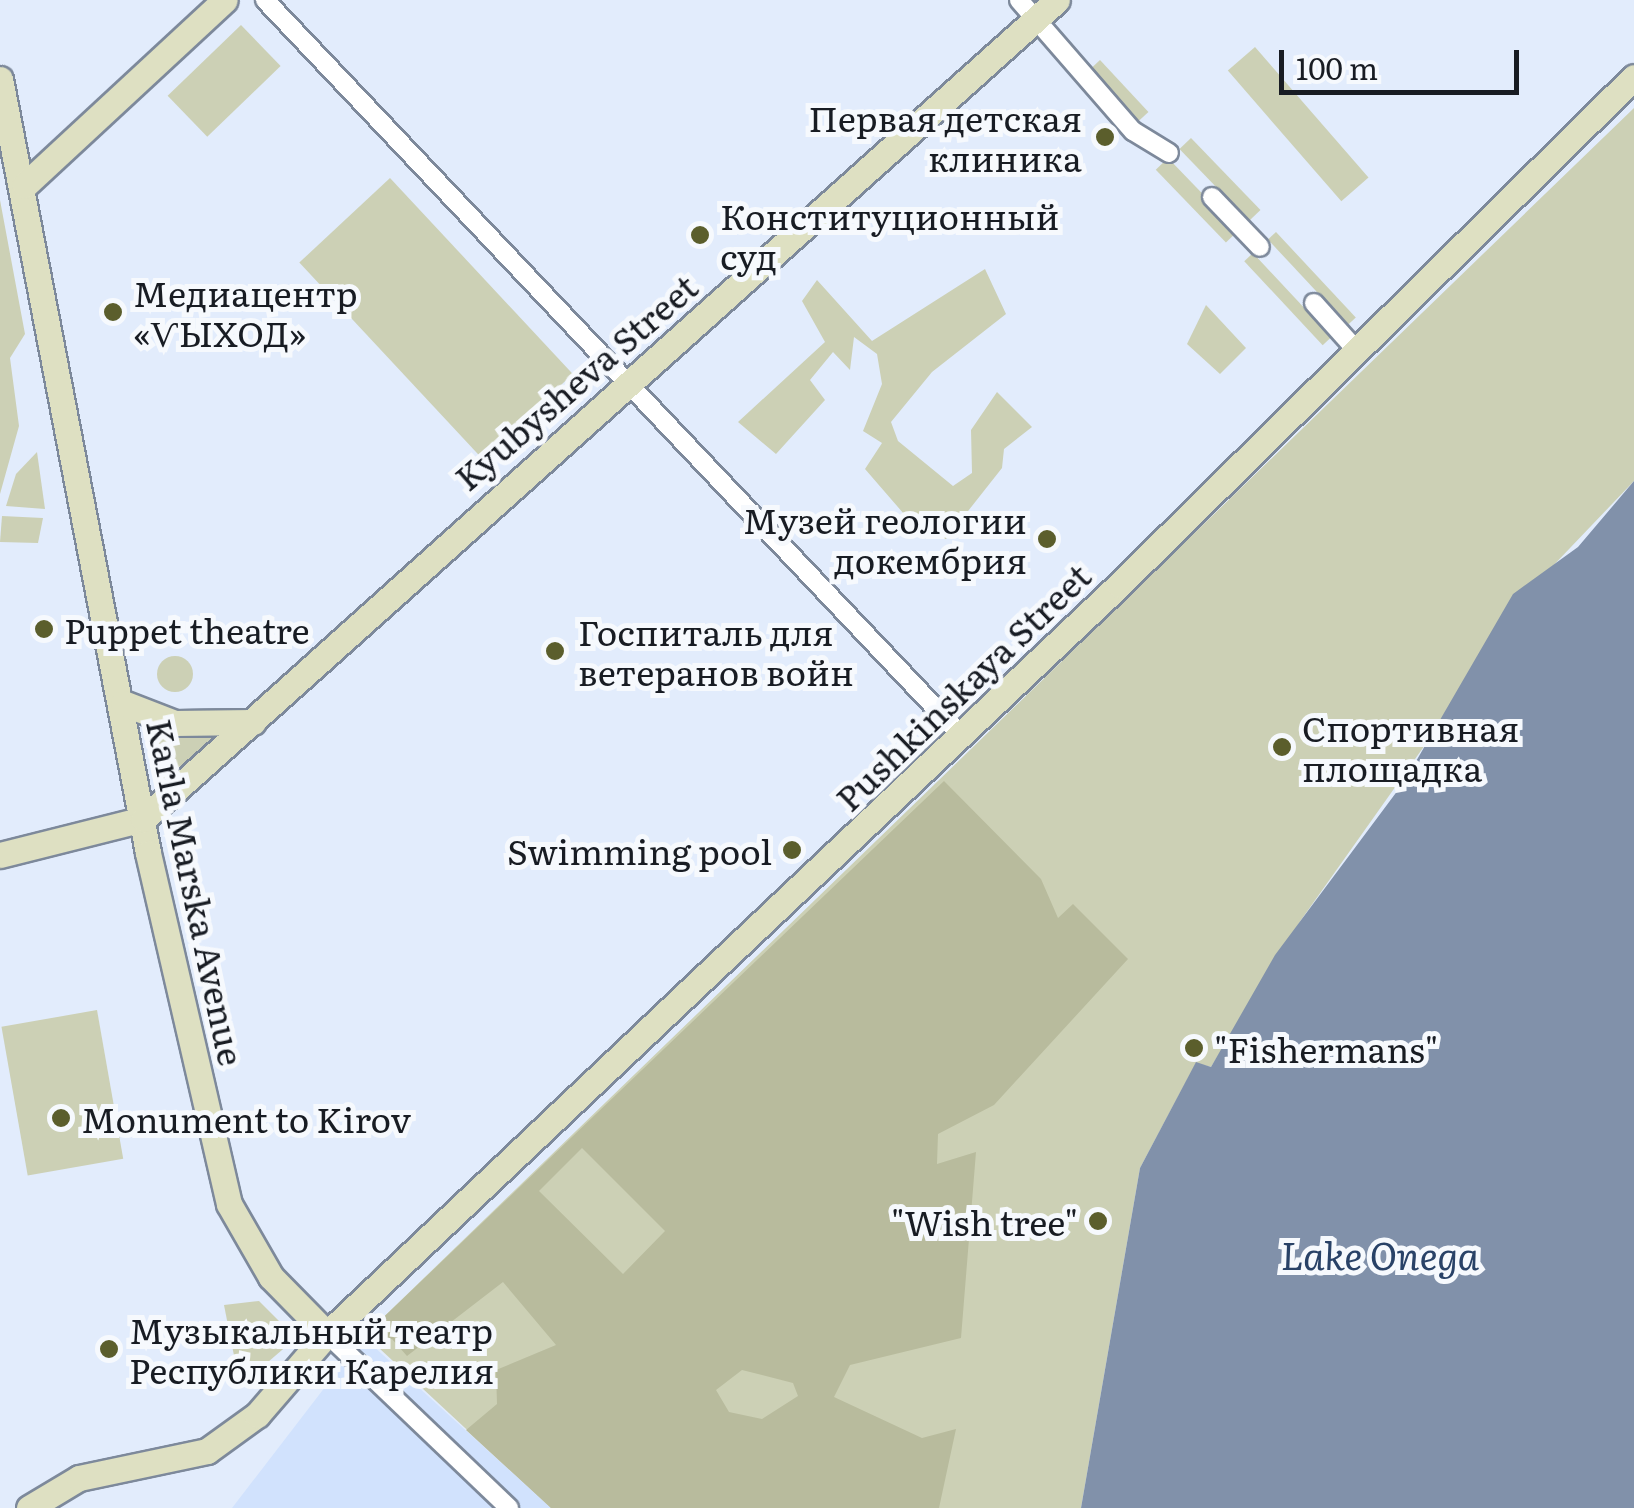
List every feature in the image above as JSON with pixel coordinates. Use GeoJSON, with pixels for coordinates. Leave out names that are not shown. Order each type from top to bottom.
{"type":"FeatureCollection","features":[{"type":"Feature","properties":{"kind":"street"},"geometry":{"type":"LineString","coordinates":[[25,184],[225,0]]}},
{"type":"Feature","properties":{"kind":"street"},"geometry":{"type":"LineString","coordinates":[[265,0],[961,735]]}},
{"type":"Feature","properties":{"kind":"street","name":"Kyubysheva Street"},"geometry":{"type":"LineString","coordinates":[[143,819],[1028,9],[1057,0]]}},
{"type":"Feature","properties":{"kind":"street"},"geometry":{"type":"LineString","coordinates":[[1028,9],[1133,131],[1169,153]]}},
{"type":"Feature","properties":{"kind":"street","name":"Pushkinskaya Street"},"geometry":{"type":"LineString","coordinates":[[29,1508],[79,1478],[207,1451],[257,1416],[327,1334],[961,735],[1634,77]]}},
{"type":"Feature","properties":{"kind":"street","name":"Karla Marska Avenue"},"geometry":{"type":"LineString","coordinates":[[0,79],[25,184],[143,819],[229,1204],[271,1277],[509,1508]]}},
{"type":"Feature","properties":{"kind":"street"},"geometry":{"type":"LineString","coordinates":[[1212,196],[1260,247]]}},
{"type":"Feature","properties":{"kind":"street"},"geometry":{"type":"LineString","coordinates":[[1314,304],[1358,351]]}},
{"type":"Feature","properties":{"kind":"street"},"geometry":{"type":"LineString","coordinates":[[122,702],[175,723],[253,722]]}},
{"type":"Feature","properties":{"kind":"street"},"geometry":{"type":"LineString","coordinates":[[0,854],[143,819]]}},
{"type":"Feature","properties":{"kind":"shaded area"},"geometry":{"type":"Polygon","coordinates":[[[365,1335],[371,1344],[551,1508],[232,1508],[365,1335]]]}},
{"type":"Feature","properties":{"kind":"green space"},"geometry":{"type":"Polygon","coordinates":[[[241,25],[281,66],[207,137],[168,96],[241,25]]]}},
{"type":"Feature","properties":{"kind":"green space"},"geometry":{"type":"Polygon","coordinates":[[[1255,47],[1368,178],[1341,201],[1228,71],[1255,47]]]}},
{"type":"Feature","properties":{"kind":"green space"},"geometry":{"type":"Polygon","coordinates":[[[1100,60],[1148,112],[1137,123],[1088,71],[1100,60]]]}},
{"type":"Feature","properties":{"kind":"green space"},"geometry":{"type":"Polygon","coordinates":[[[1634,108],[1634,481],[1549,570],[1301,920],[1211,1067],[1196,1063],[1140,1168],[1081,1508],[551,1508],[365,1335],[1634,108]]]}},
{"type":"Feature","properties":{"kind":"green space"},"geometry":{"type":"Polygon","coordinates":[[[1191,138],[1260,210],[1249,221],[1179,149],[1191,138]]]}},
{"type":"Feature","properties":{"kind":"green space"},"geometry":{"type":"Polygon","coordinates":[[[1168,158],[1238,231],[1226,242],[1156,170],[1168,158]]]}},
{"type":"Feature","properties":{"kind":"green space"},"geometry":{"type":"Polygon","coordinates":[[[390,178],[573,374],[482,459],[299,263],[390,178]]]}},
{"type":"Feature","properties":{"kind":"green space"},"geometry":{"type":"Polygon","coordinates":[[[0,200],[25,334],[10,358],[19,426],[0,494],[0,200]]]}},
{"type":"Feature","properties":{"kind":"green space"},"geometry":{"type":"Polygon","coordinates":[[[1276,232],[1356,318],[1348,325],[1268,240],[1276,232]]]}},
{"type":"Feature","properties":{"kind":"green space"},"geometry":{"type":"Polygon","coordinates":[[[1253,253],[1331,337],[1323,345],[1244,261],[1253,253]]]}},
{"type":"Feature","properties":{"kind":"green space"},"geometry":{"type":"Polygon","coordinates":[[[985,269],[1006,314],[932,372],[891,422],[898,441],[953,486],[972,473],[971,430],[997,392],[1032,427],[1004,449],[1002,468],[946,539],[923,536],[865,469],[882,443],[863,431],[882,384],[877,354],[854,337],[850,370],[833,352],[810,380],[825,400],[776,454],[738,422],[825,342],[802,301],[817,280],[872,341],[985,269]]]}},
{"type":"Feature","properties":{"kind":"green space"},"geometry":{"type":"Polygon","coordinates":[[[1206,305],[1246,348],[1220,374],[1187,344],[1206,305]]]}},
{"type":"Feature","properties":{"kind":"green space"},"geometry":{"type":"Polygon","coordinates":[[[37,452],[45,509],[6,506],[16,474],[37,452]]]}},
{"type":"Feature","properties":{"kind":"green space"},"geometry":{"type":"Polygon","coordinates":[[[2,516],[43,518],[38,543],[0,542],[2,516]]]}},
{"type":"Feature","properties":{"kind":"green space"},"geometry":{"type":"Polygon","coordinates":[[[175,656],[188,661],[193,674],[188,687],[175,692],[162,687],[157,674],[162,661],[175,656]]]}},
{"type":"Feature","properties":{"kind":"green space"},"geometry":{"type":"Polygon","coordinates":[[[144,719],[225,732],[162,780],[144,719]]]}},
{"type":"Feature","properties":{"kind":"green space"},"geometry":{"type":"Polygon","coordinates":[[[944,781],[1041,879],[1058,918],[1073,904],[1128,959],[994,1105],[938,1134],[937,1164],[976,1152],[961,1338],[850,1365],[834,1397],[922,1438],[956,1429],[939,1508],[551,1508],[466,1430],[497,1404],[496,1370],[556,1345],[503,1282],[407,1356],[392,1339],[371,1344],[365,1335],[944,781]],[[582,1148],[539,1191],[623,1274],[665,1231],[582,1148]],[[742,1370],[716,1390],[729,1412],[762,1419],[798,1396],[793,1383],[742,1370]]]}},
{"type":"Feature","properties":{"kind":"green space"},"geometry":{"type":"Polygon","coordinates":[[[97,1010],[123,1159],[28,1176],[1,1027],[97,1010]]]}},
{"type":"Feature","properties":{"kind":"green space"},"geometry":{"type":"Polygon","coordinates":[[[259,1301],[296,1338],[240,1386],[224,1305],[259,1301]]]}},
{"type":"Feature","properties":{"kind":"water","name":"Lake Onega"},"geometry":{"type":"Polygon","coordinates":[[[1634,481],[1634,1508],[1081,1508],[1140,1168],[1196,1062],[1211,1067],[1275,955],[1404,782],[1513,594],[1578,547],[1634,481]]]}},
{"type":"Feature","properties":{"kind":"place","name":"Первая детская клиника"},"geometry":{"type":"Point","coordinates":[1105,137]}},
{"type":"Feature","properties":{"kind":"place","name":"Конституционный суд"},"geometry":{"type":"Point","coordinates":[700,235]}},
{"type":"Feature","properties":{"kind":"place","name":"Медиацентр «ѴЫХОД»"},"geometry":{"type":"Point","coordinates":[113,312]}},
{"type":"Feature","properties":{"kind":"place","name":"Музей геологии докембрия"},"geometry":{"type":"Point","coordinates":[1047,539]}},
{"type":"Feature","properties":{"kind":"place","name":"Puppet theatre"},"geometry":{"type":"Point","coordinates":[44,629]}},
{"type":"Feature","properties":{"kind":"place","name":"Госпиталь для ветеранов войн"},"geometry":{"type":"Point","coordinates":[555,651]}},
{"type":"Feature","properties":{"kind":"place","name":"Спортивная площадка"},"geometry":{"type":"Point","coordinates":[1282,747]}},
{"type":"Feature","properties":{"kind":"place","name":"Swimming pool"},"geometry":{"type":"Point","coordinates":[792,850]}},
{"type":"Feature","properties":{"kind":"place","name":"\"Fishermans\""},"geometry":{"type":"Point","coordinates":[1194,1048]}},
{"type":"Feature","properties":{"kind":"place","name":"Monument to Kirov"},"geometry":{"type":"Point","coordinates":[61,1118]}},
{"type":"Feature","properties":{"kind":"place","name":"\"Wish tree\""},"geometry":{"type":"Point","coordinates":[1098,1221]}},
{"type":"Feature","properties":{"kind":"place","name":"Музыкальный театр Республики Карелия"},"geometry":{"type":"Point","coordinates":[109,1349]}}]}
